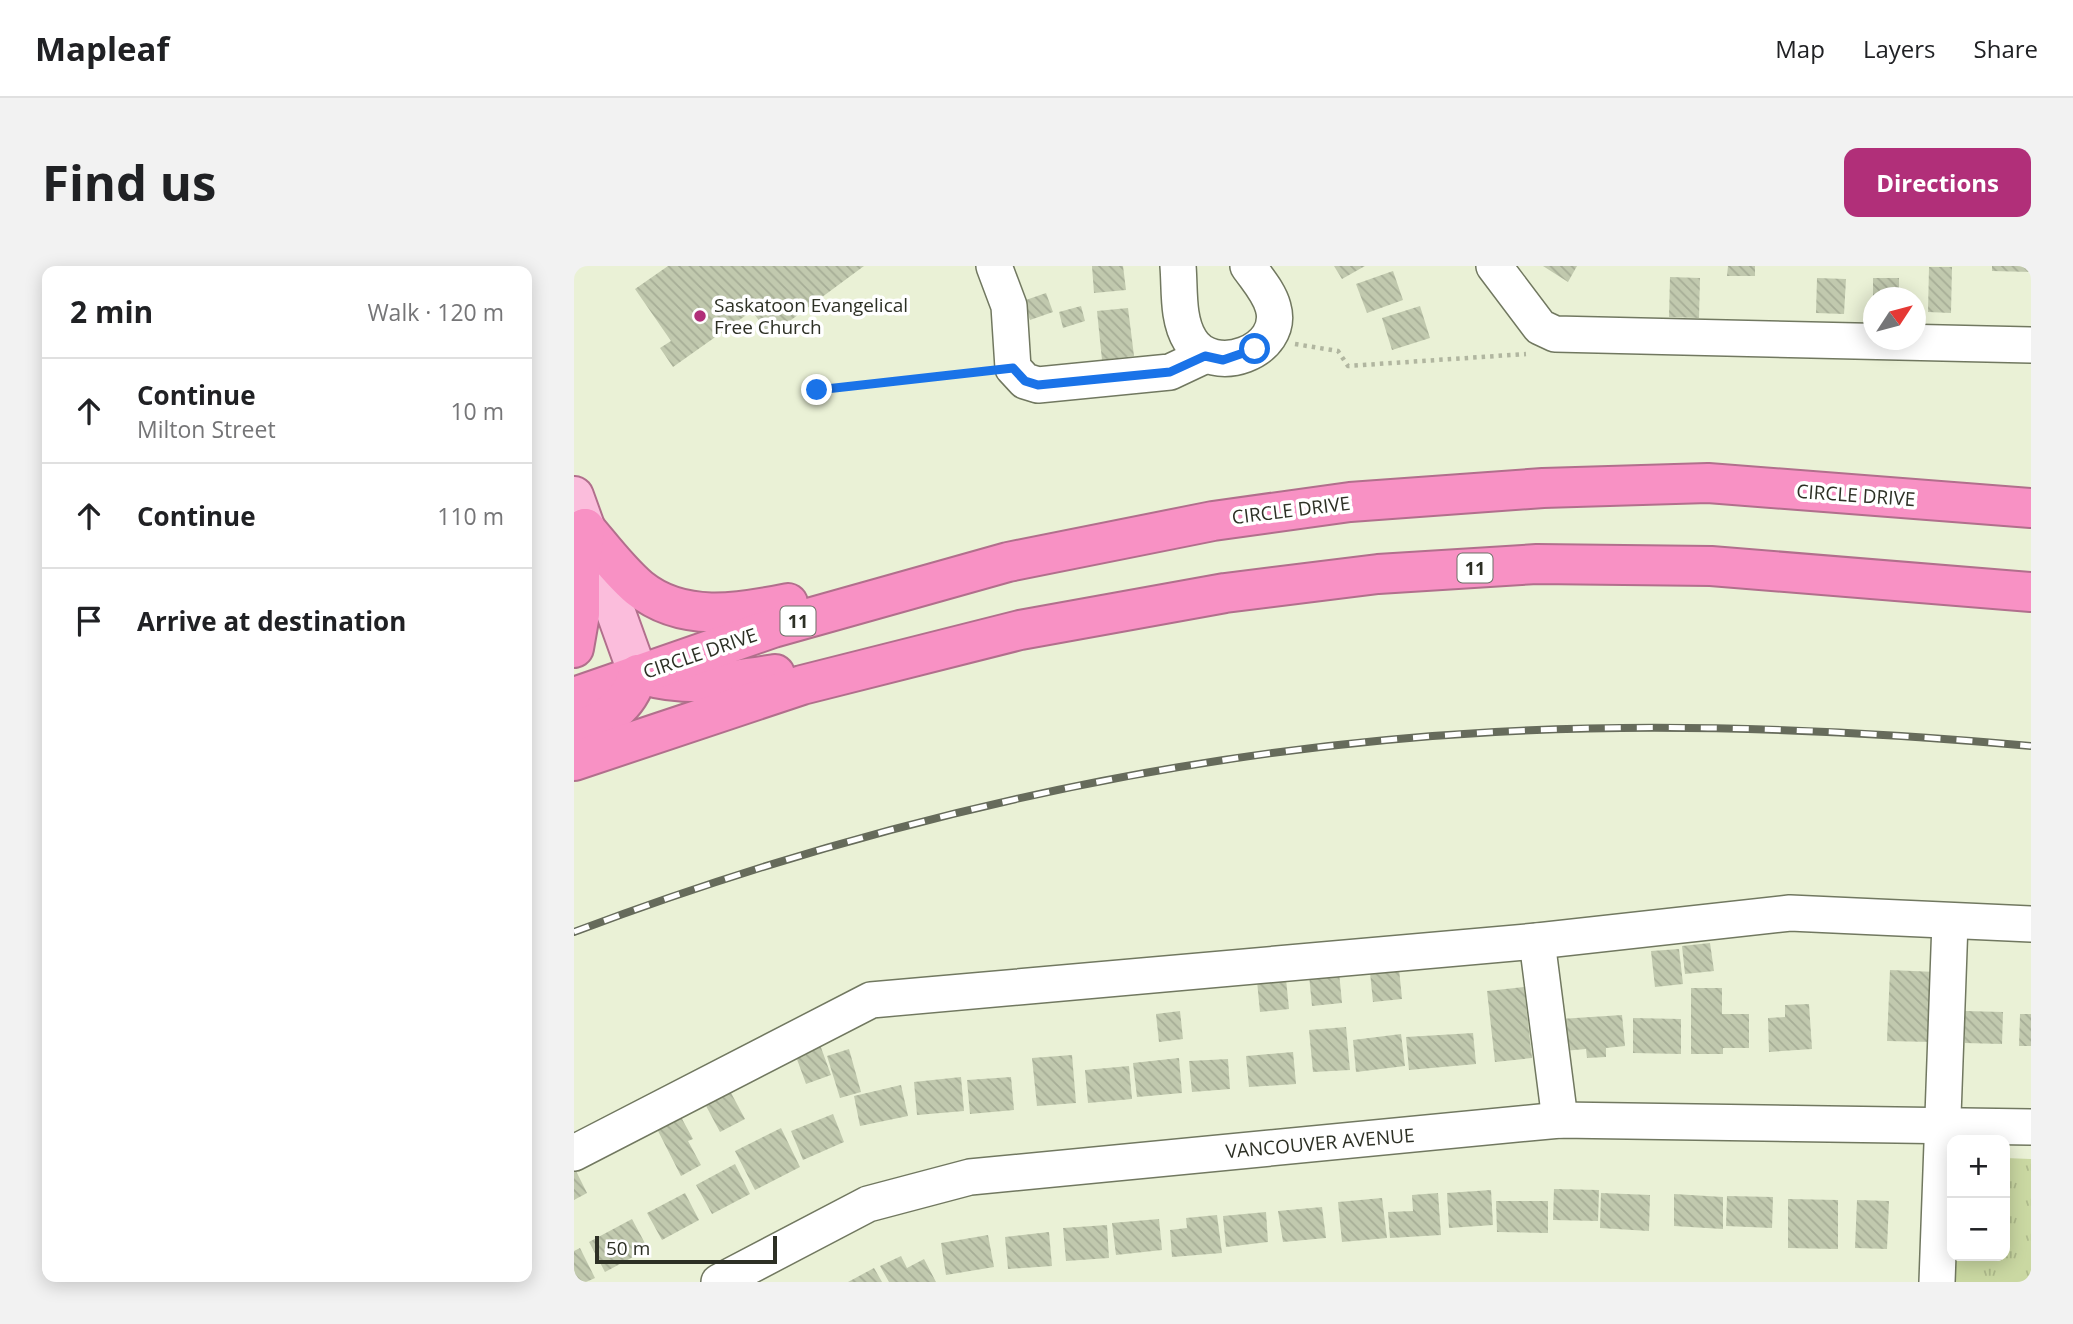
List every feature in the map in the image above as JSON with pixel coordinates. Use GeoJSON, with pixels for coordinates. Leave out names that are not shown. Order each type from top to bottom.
{"type":"FeatureCollection","features":[{"type":"Feature","properties":{"kind":"highway","name":"CIRCLE DRIVE"},"geometry":{"type":"LineString","coordinates":[[574,697],[773,628],[960,575],[1213,521],[1350,502],[1543,488],[1708,484],[2031,508]]}},
{"type":"Feature","properties":{"kind":"highway"},"geometry":{"type":"LineString","coordinates":[[580,512],[639,588],[661,602],[685,610],[741,611],[960,575]]}},
{"type":"Feature","properties":{"kind":"highway"},"geometry":{"type":"LineString","coordinates":[[574,648],[580,614],[580,512]]}},
{"type":"Feature","properties":{"kind":"highway","name":"11"},"geometry":{"type":"LineString","coordinates":[[574,761],[738,705],[926,652],[1033,627],[1225,593],[1378,574],[1537,564],[1711,566],[2031,592]]}},
{"type":"Feature","properties":{"kind":"highway"},"geometry":{"type":"LineString","coordinates":[[574,732],[607,719],[633,691],[638,674],[668,682],[730,681],[926,652]]}},
{"type":"Feature","properties":{"kind":"main road"},"geometry":{"type":"LineString","coordinates":[[580,512],[638,674]]}},
{"type":"Feature","properties":{"kind":"street"},"geometry":{"type":"LineString","coordinates":[[994,266],[1009,306],[1013,368],[1025,381],[1038,385],[1170,372],[1205,356]]}},
{"type":"Feature","properties":{"kind":"street"},"geometry":{"type":"LineString","coordinates":[[1178,266],[1182,323],[1190,342],[1205,356],[1223,360],[1239,357],[1267,340],[1274,327],[1274,309],[1248,266]]}},
{"type":"Feature","properties":{"kind":"street"},"geometry":{"type":"LineString","coordinates":[[1494,266],[1539,327],[1555,334],[2031,345]]}},
{"type":"Feature","properties":{"kind":"street"},"geometry":{"type":"LineString","coordinates":[[574,1153],[871,1000],[1537,941],[1790,913],[2031,924]]}},
{"type":"Feature","properties":{"kind":"street"},"geometry":{"type":"LineString","coordinates":[[1937,1282],[1950,922]]}},
{"type":"Feature","properties":{"kind":"street"},"geometry":{"type":"LineString","coordinates":[[1537,941],[1560,1120]]}},
{"type":"Feature","properties":{"kind":"street","name":"VANCOUVER AVENUE"},"geometry":{"type":"LineString","coordinates":[[719,1282],[868,1204],[970,1177],[1560,1120],[2031,1128]]}},
{"type":"Feature","properties":{"kind":"path"},"geometry":{"type":"LineString","coordinates":[[1267,340],[1338,351]]}},
{"type":"Feature","properties":{"kind":"path"},"geometry":{"type":"LineString","coordinates":[[817,390],[1013,368]]}},
{"type":"Feature","properties":{"kind":"green space"},"geometry":{"type":"Polygon","coordinates":[[[2010,1158],[2031,1159],[2031,1282],[1952,1282],[1953,1261],[2010,1261],[2010,1158]]]}},
{"type":"Feature","properties":{"kind":"building","name":"Saskatoon Evangelical Free Church"},"geometry":{"type":"Polygon","coordinates":[[[668,266],[864,266],[791,320],[794,324],[783,333],[765,329],[752,311],[673,367],[660,348],[671,341],[635,289],[668,266]]]}},
{"type":"Feature","properties":{"kind":"building"},"geometry":{"type":"Polygon","coordinates":[[[1092,266],[1123,266],[1126,290],[1094,293],[1092,266]]]}},
{"type":"Feature","properties":{"kind":"building"},"geometry":{"type":"Polygon","coordinates":[[[1334,266],[1365,266],[1342,279],[1334,266]]]}},
{"type":"Feature","properties":{"kind":"building"},"geometry":{"type":"Polygon","coordinates":[[[1543,266],[1577,266],[1568,282],[1543,266]]]}},
{"type":"Feature","properties":{"kind":"building"},"geometry":{"type":"Polygon","coordinates":[[[1728,266],[1755,266],[1755,276],[1727,276],[1728,266]]]}},
{"type":"Feature","properties":{"kind":"building"},"geometry":{"type":"Polygon","coordinates":[[[1992,266],[2031,266],[2031,272],[1992,271],[1992,266]]]}},
{"type":"Feature","properties":{"kind":"building"},"geometry":{"type":"Polygon","coordinates":[[[1929,267],[1952,267],[1951,313],[1928,312],[1929,267]]]}},
{"type":"Feature","properties":{"kind":"building"},"geometry":{"type":"Polygon","coordinates":[[[1393,271],[1403,300],[1367,313],[1356,284],[1393,271]]]}},
{"type":"Feature","properties":{"kind":"building"},"geometry":{"type":"Polygon","coordinates":[[[1670,277],[1700,278],[1699,318],[1669,317],[1670,277]]]}},
{"type":"Feature","properties":{"kind":"building"},"geometry":{"type":"Polygon","coordinates":[[[1817,278],[1846,279],[1844,314],[1816,313],[1817,278]]]}},
{"type":"Feature","properties":{"kind":"building"},"geometry":{"type":"Polygon","coordinates":[[[1873,278],[1899,278],[1899,287],[1873,287],[1873,278]]]}},
{"type":"Feature","properties":{"kind":"building"},"geometry":{"type":"Polygon","coordinates":[[[1046,293],[1053,312],[1030,320],[1023,301],[1046,293]]]}},
{"type":"Feature","properties":{"kind":"building"},"geometry":{"type":"Polygon","coordinates":[[[1081,306],[1085,321],[1063,328],[1059,312],[1081,306]]]}},
{"type":"Feature","properties":{"kind":"building"},"geometry":{"type":"Polygon","coordinates":[[[1420,306],[1430,338],[1392,350],[1382,318],[1420,306]]]}},
{"type":"Feature","properties":{"kind":"building"},"geometry":{"type":"Polygon","coordinates":[[[1128,308],[1134,356],[1102,360],[1097,311],[1128,308]]]}},
{"type":"Feature","properties":{"kind":"building"},"geometry":{"type":"Polygon","coordinates":[[[1710,943],[1714,971],[1685,974],[1682,946],[1710,943]]]}},
{"type":"Feature","properties":{"kind":"building"},"geometry":{"type":"Polygon","coordinates":[[[1679,949],[1683,984],[1655,987],[1651,951],[1679,949]]]}},
{"type":"Feature","properties":{"kind":"building"},"geometry":{"type":"Polygon","coordinates":[[[1399,969],[1402,999],[1373,1002],[1370,972],[1399,969]]]}},
{"type":"Feature","properties":{"kind":"building"},"geometry":{"type":"Polygon","coordinates":[[[1890,970],[1936,972],[1932,1042],[1887,1041],[1890,970]]]}},
{"type":"Feature","properties":{"kind":"building"},"geometry":{"type":"Polygon","coordinates":[[[1339,972],[1342,1003],[1312,1006],[1309,975],[1339,972]]]}},
{"type":"Feature","properties":{"kind":"building"},"geometry":{"type":"Polygon","coordinates":[[[1286,979],[1289,1009],[1260,1012],[1257,981],[1286,979]]]}},
{"type":"Feature","properties":{"kind":"building"},"geometry":{"type":"Polygon","coordinates":[[[1524,987],[1532,1058],[1495,1062],[1487,991],[1524,987]]]}},
{"type":"Feature","properties":{"kind":"building"},"geometry":{"type":"Polygon","coordinates":[[[1691,988],[1722,988],[1722,1014],[1749,1014],[1749,1048],[1723,1048],[1723,1054],[1691,1054],[1691,988]]]}},
{"type":"Feature","properties":{"kind":"building"},"geometry":{"type":"Polygon","coordinates":[[[1809,1004],[1812,1049],[1769,1052],[1768,1018],[1785,1017],[1785,1005],[1809,1004]]]}},
{"type":"Feature","properties":{"kind":"building"},"geometry":{"type":"Polygon","coordinates":[[[1180,1011],[1183,1039],[1159,1042],[1156,1014],[1180,1011]]]}},
{"type":"Feature","properties":{"kind":"building"},"geometry":{"type":"Polygon","coordinates":[[[1965,1011],[2003,1012],[2002,1044],[1965,1043],[1965,1011]]]}},
{"type":"Feature","properties":{"kind":"building"},"geometry":{"type":"Polygon","coordinates":[[[2020,1014],[2031,1014],[2031,1046],[2019,1046],[2020,1014]]]}},
{"type":"Feature","properties":{"kind":"building"},"geometry":{"type":"Polygon","coordinates":[[[1622,1015],[1625,1046],[1606,1048],[1606,1057],[1587,1058],[1586,1049],[1563,1051],[1560,1019],[1622,1015]]]}},
{"type":"Feature","properties":{"kind":"building"},"geometry":{"type":"Polygon","coordinates":[[[1633,1018],[1681,1019],[1681,1054],[1633,1053],[1633,1018]]]}},
{"type":"Feature","properties":{"kind":"building"},"geometry":{"type":"Polygon","coordinates":[[[1346,1027],[1350,1070],[1313,1072],[1309,1030],[1346,1027]]]}},
{"type":"Feature","properties":{"kind":"building"},"geometry":{"type":"Polygon","coordinates":[[[1473,1033],[1476,1064],[1409,1070],[1406,1037],[1473,1033]]]}},
{"type":"Feature","properties":{"kind":"building"},"geometry":{"type":"Polygon","coordinates":[[[1401,1034],[1405,1066],[1356,1072],[1353,1040],[1401,1034]]]}},
{"type":"Feature","properties":{"kind":"building"},"geometry":{"type":"Polygon","coordinates":[[[819,1042],[831,1075],[806,1084],[794,1051],[819,1042]]]}},
{"type":"Feature","properties":{"kind":"building"},"geometry":{"type":"Polygon","coordinates":[[[849,1049],[861,1092],[840,1098],[827,1056],[849,1049]]]}},
{"type":"Feature","properties":{"kind":"building"},"geometry":{"type":"Polygon","coordinates":[[[1293,1052],[1296,1084],[1249,1087],[1246,1056],[1293,1052]]]}},
{"type":"Feature","properties":{"kind":"building"},"geometry":{"type":"Polygon","coordinates":[[[1072,1055],[1076,1103],[1037,1106],[1032,1058],[1072,1055]]]}},
{"type":"Feature","properties":{"kind":"building"},"geometry":{"type":"Polygon","coordinates":[[[1179,1058],[1182,1093],[1137,1097],[1133,1063],[1179,1058]]]}},
{"type":"Feature","properties":{"kind":"building"},"geometry":{"type":"Polygon","coordinates":[[[1228,1059],[1230,1089],[1192,1092],[1189,1061],[1228,1059]]]}},
{"type":"Feature","properties":{"kind":"building"},"geometry":{"type":"Polygon","coordinates":[[[1129,1066],[1132,1099],[1088,1103],[1085,1070],[1129,1066]]]}},
{"type":"Feature","properties":{"kind":"building"},"geometry":{"type":"Polygon","coordinates":[[[961,1077],[964,1111],[917,1115],[914,1082],[961,1077]]]}},
{"type":"Feature","properties":{"kind":"building"},"geometry":{"type":"Polygon","coordinates":[[[1011,1077],[1014,1110],[970,1114],[967,1080],[1011,1077]]]}},
{"type":"Feature","properties":{"kind":"building"},"geometry":{"type":"Polygon","coordinates":[[[901,1085],[908,1116],[860,1126],[854,1096],[901,1085]]]}},
{"type":"Feature","properties":{"kind":"building"},"geometry":{"type":"Polygon","coordinates":[[[730,1091],[745,1119],[720,1132],[705,1104],[730,1091]]]}},
{"type":"Feature","properties":{"kind":"building"},"geometry":{"type":"Polygon","coordinates":[[[833,1114],[844,1142],[803,1160],[791,1131],[833,1114]]]}},
{"type":"Feature","properties":{"kind":"building"},"geometry":{"type":"Polygon","coordinates":[[[681,1117],[693,1139],[688,1141],[701,1165],[681,1176],[657,1129],[681,1117]]]}},
{"type":"Feature","properties":{"kind":"building"},"geometry":{"type":"Polygon","coordinates":[[[781,1128],[800,1167],[755,1190],[735,1151],[781,1128]]]}},
{"type":"Feature","properties":{"kind":"building"},"geometry":{"type":"Polygon","coordinates":[[[735,1164],[750,1194],[712,1214],[696,1185],[735,1164]]]}},
{"type":"Feature","properties":{"kind":"building"},"geometry":{"type":"Polygon","coordinates":[[[574,1167],[587,1193],[574,1200],[574,1167]]]}},
{"type":"Feature","properties":{"kind":"building"},"geometry":{"type":"Polygon","coordinates":[[[1554,1189],[1599,1190],[1598,1221],[1553,1220],[1554,1189]]]}},
{"type":"Feature","properties":{"kind":"building"},"geometry":{"type":"Polygon","coordinates":[[[1491,1190],[1493,1225],[1449,1228],[1447,1193],[1491,1190]]]}},
{"type":"Feature","properties":{"kind":"building"},"geometry":{"type":"Polygon","coordinates":[[[685,1193],[699,1220],[662,1240],[647,1213],[685,1193]]]}},
{"type":"Feature","properties":{"kind":"building"},"geometry":{"type":"Polygon","coordinates":[[[1438,1193],[1441,1235],[1390,1238],[1388,1212],[1413,1211],[1412,1195],[1438,1193]]]}},
{"type":"Feature","properties":{"kind":"building"},"geometry":{"type":"Polygon","coordinates":[[[1601,1193],[1650,1195],[1649,1231],[1600,1228],[1601,1193]]]}},
{"type":"Feature","properties":{"kind":"building"},"geometry":{"type":"Polygon","coordinates":[[[1674,1194],[1723,1197],[1723,1229],[1674,1226],[1674,1194]]]}},
{"type":"Feature","properties":{"kind":"building"},"geometry":{"type":"Polygon","coordinates":[[[1727,1196],[1773,1197],[1772,1228],[1726,1226],[1727,1196]]]}},
{"type":"Feature","properties":{"kind":"building"},"geometry":{"type":"Polygon","coordinates":[[[1382,1198],[1387,1238],[1342,1242],[1338,1202],[1382,1198]]]}},
{"type":"Feature","properties":{"kind":"building"},"geometry":{"type":"Polygon","coordinates":[[[1788,1199],[1838,1200],[1838,1249],[1788,1248],[1788,1199]]]}},
{"type":"Feature","properties":{"kind":"building"},"geometry":{"type":"Polygon","coordinates":[[[1857,1200],[1889,1201],[1887,1249],[1855,1248],[1857,1200]]]}},
{"type":"Feature","properties":{"kind":"building"},"geometry":{"type":"Polygon","coordinates":[[[1496,1201],[1548,1201],[1548,1233],[1497,1232],[1496,1201]]]}},
{"type":"Feature","properties":{"kind":"building"},"geometry":{"type":"Polygon","coordinates":[[[1322,1207],[1326,1238],[1283,1242],[1278,1211],[1322,1207]]]}},
{"type":"Feature","properties":{"kind":"building"},"geometry":{"type":"Polygon","coordinates":[[[1266,1212],[1268,1242],[1226,1247],[1223,1216],[1266,1212]]]}},
{"type":"Feature","properties":{"kind":"building"},"geometry":{"type":"Polygon","coordinates":[[[1217,1215],[1222,1253],[1172,1257],[1170,1230],[1187,1228],[1186,1218],[1217,1215]]]}},
{"type":"Feature","properties":{"kind":"building"},"geometry":{"type":"Polygon","coordinates":[[[632,1219],[648,1249],[605,1272],[589,1242],[632,1219]]]}},
{"type":"Feature","properties":{"kind":"building"},"geometry":{"type":"Polygon","coordinates":[[[1159,1219],[1162,1250],[1116,1255],[1112,1223],[1159,1219]]]}},
{"type":"Feature","properties":{"kind":"building"},"geometry":{"type":"Polygon","coordinates":[[[1107,1225],[1109,1258],[1066,1261],[1063,1228],[1107,1225]]]}},
{"type":"Feature","properties":{"kind":"building"},"geometry":{"type":"Polygon","coordinates":[[[1049,1232],[1052,1266],[1008,1269],[1005,1237],[1049,1232]]]}},
{"type":"Feature","properties":{"kind":"building"},"geometry":{"type":"Polygon","coordinates":[[[988,1235],[994,1267],[946,1275],[941,1243],[988,1235]]]}},
{"type":"Feature","properties":{"kind":"building"},"geometry":{"type":"Polygon","coordinates":[[[580,1248],[595,1278],[586,1282],[574,1282],[574,1251],[580,1248]]]}},
{"type":"Feature","properties":{"kind":"building"},"geometry":{"type":"Polygon","coordinates":[[[901,1256],[907,1268],[924,1259],[936,1282],[889,1282],[880,1266],[901,1256]]]}},
{"type":"Feature","properties":{"kind":"building"},"geometry":{"type":"Polygon","coordinates":[[[874,1268],[882,1282],[848,1282],[874,1268]]]}},
{"type":"Feature","properties":{"kind":"railway"},"geometry":{"type":"LineString","coordinates":[[574,932],[685,892],[912,824],[1143,773],[1259,755],[1377,741],[1495,732],[1629,728],[1763,729],[2031,746]]}},
{"type":"Feature","properties":{"kind":"place","name":"Saskatoon Evangelical Free Church"},"geometry":{"type":"Point","coordinates":[700,316]}},
{"type":"Feature","properties":{"kind":"route"},"geometry":{"type":"LineString","coordinates":[[817,390],[1013,368],[1025,381],[1038,385],[1170,372],[1205,356],[1223,360],[1239,357],[1255,349]]}}]}
